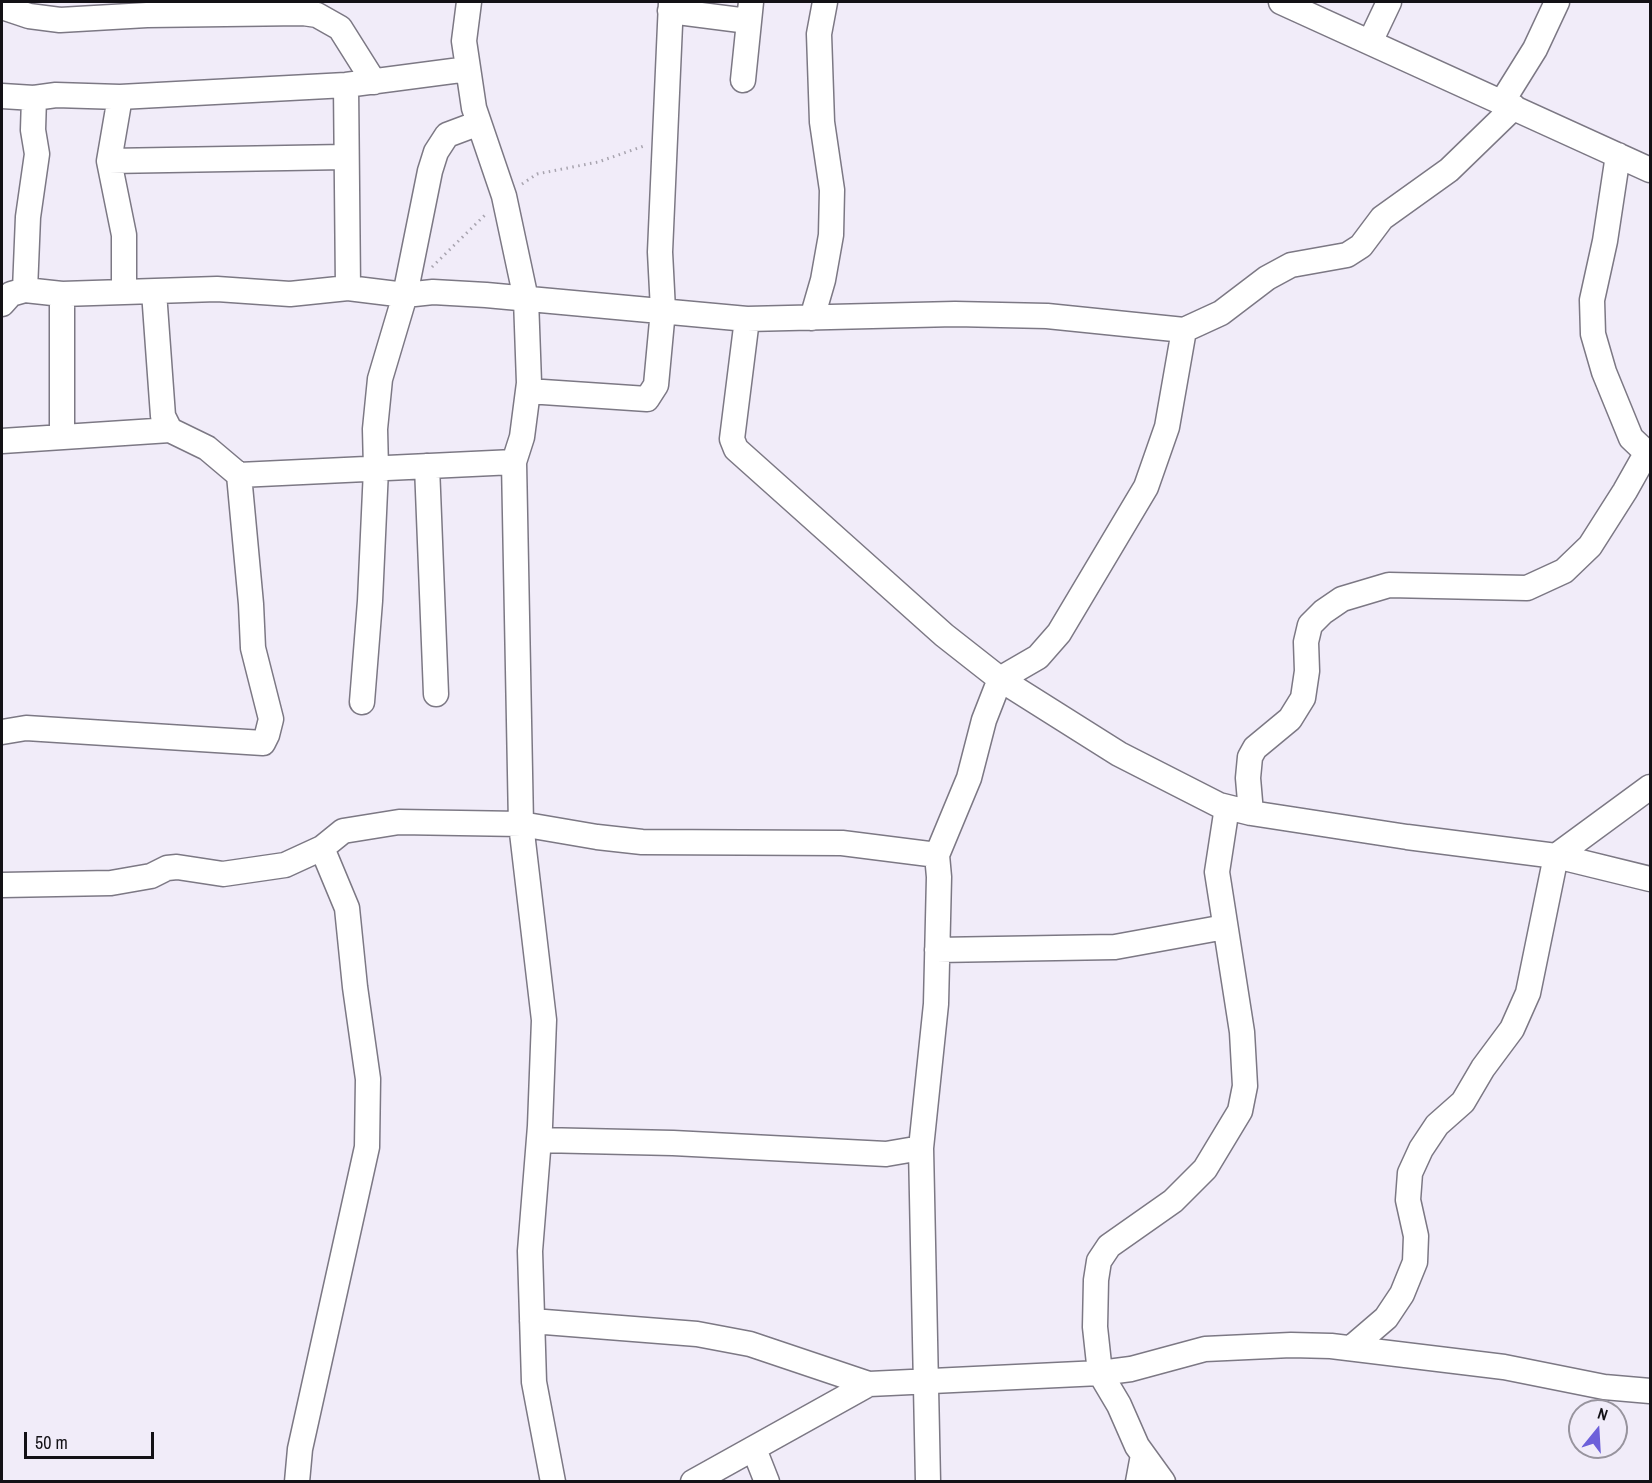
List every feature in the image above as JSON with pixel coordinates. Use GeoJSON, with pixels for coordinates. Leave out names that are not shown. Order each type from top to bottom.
{"type":"FeatureCollection","features":[{"type":"Feature","properties":{"kind":"street"},"geometry":{"type":"LineString","coordinates":[[469,2],[464,41],[468,69],[479,123],[504,196],[526,299],[528,391],[522,437],[514,462],[520,824],[544,1020],[539,1140],[530,1251],[534,1382],[553,1482]]}},
{"type":"Feature","properties":{"kind":"street"},"geometry":{"type":"LineString","coordinates":[[812,318],[823,280],[831,235],[832,190],[822,122],[819,34],[825,2]]}},
{"type":"Feature","properties":{"kind":"street"},"geometry":{"type":"LineString","coordinates":[[1281,2],[1650,170]]}},
{"type":"Feature","properties":{"kind":"street"},"geometry":{"type":"LineString","coordinates":[[1370,42],[1389,2]]}},
{"type":"Feature","properties":{"kind":"street"},"geometry":{"type":"LineString","coordinates":[[2,304],[11,294],[25,290],[63,294],[217,289],[290,294],[348,288],[405,295],[433,292],[526,299],[747,319],[955,314],[1047,316],[1184,330],[1221,313],[1267,279],[1291,265],[1347,255],[1360,246],[1382,218],[1449,170],[1508,104],[1557,2]]}},
{"type":"Feature","properties":{"kind":"street"},"geometry":{"type":"LineString","coordinates":[[528,391],[647,399],[656,385],[663,310],[660,252],[671,6],[750,11],[743,80]]}},
{"type":"Feature","properties":{"kind":"street"},"geometry":{"type":"LineString","coordinates":[[2,7],[29,16],[60,20],[147,8],[317,15],[340,28],[374,82]]}},
{"type":"Feature","properties":{"kind":"street"},"geometry":{"type":"LineString","coordinates":[[2,96],[120,97],[346,85],[468,69]]}},
{"type":"Feature","properties":{"kind":"street"},"geometry":{"type":"LineString","coordinates":[[346,85],[348,288]]}},
{"type":"Feature","properties":{"kind":"street"},"geometry":{"type":"LineString","coordinates":[[120,97],[110,161],[124,235],[124,292]]}},
{"type":"Feature","properties":{"kind":"street"},"geometry":{"type":"LineString","coordinates":[[25,290],[28,217],[37,154],[33,130],[34,98]]}},
{"type":"Feature","properties":{"kind":"street"},"geometry":{"type":"LineString","coordinates":[[362,702],[370,601],[376,469],[375,429],[380,379],[405,295],[430,171],[436,152],[447,135],[479,123]]}},
{"type":"Feature","properties":{"kind":"street"},"geometry":{"type":"LineString","coordinates":[[1251,813],[1248,778],[1250,757],[1255,748],[1290,719],[1303,698],[1307,671],[1306,642],[1310,625],[1323,612],[1342,599],[1389,585],[1527,588],[1564,572],[1590,546],[1648,454],[1631,438],[1611,390],[1593,334],[1592,300],[1605,241],[1618,155]]}},
{"type":"Feature","properties":{"kind":"street"},"geometry":{"type":"LineString","coordinates":[[110,161],[345,157]]}},
{"type":"Feature","properties":{"kind":"street"},"geometry":{"type":"LineString","coordinates":[[154,292],[163,416],[171,430]]}},
{"type":"Feature","properties":{"kind":"street"},"geometry":{"type":"LineString","coordinates":[[62,437],[63,294]]}},
{"type":"Feature","properties":{"kind":"street"},"geometry":{"type":"LineString","coordinates":[[747,319],[732,439],[736,449],[944,635],[1000,679],[1119,754],[1183,788],[1227,807],[1251,813],[1407,837],[1556,856],[1648,877]]}},
{"type":"Feature","properties":{"kind":"street"},"geometry":{"type":"LineString","coordinates":[[928,1482],[921,1149],[936,1004],[937,855],[969,778],[984,720],[1000,679],[1038,657],[1059,633],[1146,487],[1167,427],[1184,330]]}},
{"type":"Feature","properties":{"kind":"street"},"geometry":{"type":"LineString","coordinates":[[2,441],[171,430],[207,448],[239,476],[253,648],[271,719],[263,743],[26,728],[2,732]]}},
{"type":"Feature","properties":{"kind":"street"},"geometry":{"type":"LineString","coordinates":[[239,476],[514,462]]}},
{"type":"Feature","properties":{"kind":"street"},"geometry":{"type":"LineString","coordinates":[[427,466],[436,694]]}},
{"type":"Feature","properties":{"kind":"street"},"geometry":{"type":"LineString","coordinates":[[1351,1348],[1386,1318],[1402,1294],[1415,1262],[1416,1236],[1408,1200],[1410,1173],[1421,1149],[1437,1125],[1463,1102],[1483,1068],[1512,1029],[1528,993],[1556,856],[1650,787]]}},
{"type":"Feature","properties":{"kind":"street"},"geometry":{"type":"LineString","coordinates":[[1162,1482],[1143,1455],[1100,1373],[1095,1326],[1096,1280],[1099,1262],[1110,1246],[1173,1201],[1204,1169],[1240,1111],[1245,1086],[1242,1032],[1217,872],[1227,807]]}},
{"type":"Feature","properties":{"kind":"street"},"geometry":{"type":"LineString","coordinates":[[2,885],[111,883],[151,876],[167,868],[177,867],[223,874],[285,866],[322,848],[344,831],[399,822],[520,824],[642,842],[842,843],[937,855]]}},
{"type":"Feature","properties":{"kind":"street"},"geometry":{"type":"LineString","coordinates":[[297,1482],[300,1449],[367,1147],[368,1079],[347,908],[322,848]]}},
{"type":"Feature","properties":{"kind":"street"},"geometry":{"type":"LineString","coordinates":[[937,950],[1115,947],[1226,927]]}},
{"type":"Feature","properties":{"kind":"street"},"geometry":{"type":"LineString","coordinates":[[539,1140],[684,1143],[886,1154],[921,1149]]}},
{"type":"Feature","properties":{"kind":"street"},"geometry":{"type":"LineString","coordinates":[[532,1321],[697,1334],[750,1344],[869,1384],[1100,1373],[1131,1369],[1205,1349],[1291,1345],[1351,1348],[1504,1367],[1604,1387],[1650,1391]]}},
{"type":"Feature","properties":{"kind":"street"},"geometry":{"type":"LineString","coordinates":[[693,1482],[869,1384]]}},
{"type":"Feature","properties":{"kind":"street"},"geometry":{"type":"LineString","coordinates":[[754,1449],[767,1482]]}},
{"type":"Feature","properties":{"kind":"street"},"geometry":{"type":"LineString","coordinates":[[1138,1482],[1143,1455]]}}]}
